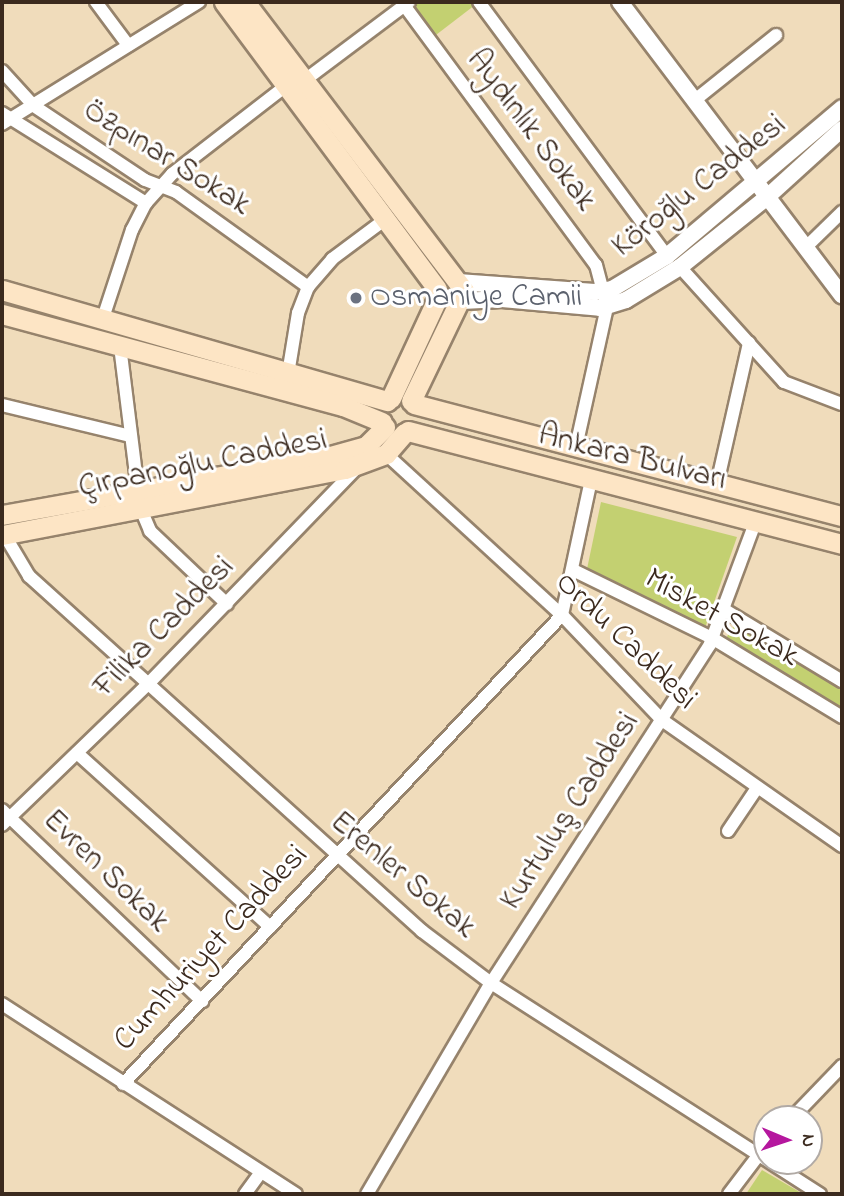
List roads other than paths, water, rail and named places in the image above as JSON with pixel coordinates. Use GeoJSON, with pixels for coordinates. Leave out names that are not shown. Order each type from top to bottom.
{"type":"FeatureCollection","features":[{"type":"Feature","properties":{"kind":"main road"},"geometry":{"type":"LineString","coordinates":[[224,2],[296,83],[451,293]]}},
{"type":"Feature","properties":{"kind":"main road"},"geometry":{"type":"LineString","coordinates":[[245,2],[387,218],[451,293]]}},
{"type":"Feature","properties":{"kind":"main road","name":"Ankara Bulvarı"},"geometry":{"type":"LineString","coordinates":[[2,290],[288,374],[389,400],[412,403],[842,516]]}},
{"type":"Feature","properties":{"kind":"main road"},"geometry":{"type":"LineString","coordinates":[[383,425],[389,400],[451,293]]}},
{"type":"Feature","properties":{"kind":"main road"},"geometry":{"type":"LineString","coordinates":[[406,432],[416,421],[412,403],[451,293]]}},
{"type":"Feature","properties":{"kind":"main road","name":"Ankara Bulvarı"},"geometry":{"type":"LineString","coordinates":[[2,314],[343,407],[406,432],[842,544]]}},
{"type":"Feature","properties":{"kind":"main road","name":"Çırpanoğlu Caddesi"},"geometry":{"type":"LineString","coordinates":[[139,499],[359,449],[383,425]]}},
{"type":"Feature","properties":{"kind":"main road","name":"Çırpanoğlu Caddesi"},"geometry":{"type":"LineString","coordinates":[[3,522],[362,464],[386,454],[406,432]]}},
{"type":"Feature","properties":{"kind":"street"},"geometry":{"type":"LineString","coordinates":[[96,2],[128,45]]}},
{"type":"Feature","properties":{"kind":"street"},"geometry":{"type":"LineString","coordinates":[[5,119],[34,106],[199,2]]}},
{"type":"Feature","properties":{"kind":"street"},"geometry":{"type":"LineString","coordinates":[[479,2],[667,256]]}},
{"type":"Feature","properties":{"kind":"street"},"geometry":{"type":"LineString","coordinates":[[620,2],[695,100],[765,200],[842,296]]}},
{"type":"Feature","properties":{"kind":"street"},"geometry":{"type":"LineString","coordinates":[[103,318],[132,230],[146,203],[160,186],[296,83],[407,4]]}},
{"type":"Feature","properties":{"kind":"street","name":"Aydınlık Sokak"},"geometry":{"type":"LineString","coordinates":[[407,4],[586,249],[606,300]]}},
{"type":"Feature","properties":{"kind":"street"},"geometry":{"type":"LineString","coordinates":[[695,100],[776,35]]}},
{"type":"Feature","properties":{"kind":"street","name":"Özpınar Sokak"},"geometry":{"type":"LineString","coordinates":[[2,71],[34,106],[160,186],[176,192],[308,287]]}},
{"type":"Feature","properties":{"kind":"street","name":"Köroğlu Caddesi"},"geometry":{"type":"LineString","coordinates":[[606,300],[667,256],[842,108]]}},
{"type":"Feature","properties":{"kind":"street"},"geometry":{"type":"LineString","coordinates":[[5,119],[146,203]]}},
{"type":"Feature","properties":{"kind":"street","name":"Köroğlu Caddesi"},"geometry":{"type":"LineString","coordinates":[[451,293],[502,299],[606,300],[637,295],[680,267],[765,200],[842,129]]}},
{"type":"Feature","properties":{"kind":"street"},"geometry":{"type":"LineString","coordinates":[[805,248],[842,212]]}},
{"type":"Feature","properties":{"kind":"street"},"geometry":{"type":"LineString","coordinates":[[288,374],[298,313],[308,287],[348,245],[387,218]]}},
{"type":"Feature","properties":{"kind":"street"},"geometry":{"type":"LineString","coordinates":[[680,267],[784,382],[802,392],[842,404]]}},
{"type":"Feature","properties":{"kind":"street"},"geometry":{"type":"LineString","coordinates":[[576,447],[606,300]]}},
{"type":"Feature","properties":{"kind":"street"},"geometry":{"type":"LineString","coordinates":[[717,484],[749,343]]}},
{"type":"Feature","properties":{"kind":"street"},"geometry":{"type":"LineString","coordinates":[[120,346],[139,499],[150,531],[227,604]]}},
{"type":"Feature","properties":{"kind":"street"},"geometry":{"type":"LineString","coordinates":[[2,405],[130,436]]}},
{"type":"Feature","properties":{"kind":"street","name":"Ordu Caddesi"},"geometry":{"type":"LineString","coordinates":[[386,454],[562,615],[662,720],[842,846]]}},
{"type":"Feature","properties":{"kind":"street","name":"Filika Caddesi"},"geometry":{"type":"LineString","coordinates":[[4,818],[77,753],[150,682],[362,464]]}},
{"type":"Feature","properties":{"kind":"street","name":"Cumhuriyet Caddesi"},"geometry":{"type":"LineString","coordinates":[[123,1084],[562,615],[592,480]]}},
{"type":"Feature","properties":{"kind":"street","name":"Kurtuluş Caddesi"},"geometry":{"type":"LineString","coordinates":[[367,1194],[491,983],[662,720],[712,638],[756,520]]}},
{"type":"Feature","properties":{"kind":"street","name":"Erenler Sokak"},"geometry":{"type":"LineString","coordinates":[[3,522],[29,576],[150,682],[334,856],[491,983],[753,1153]]}},
{"type":"Feature","properties":{"kind":"street","name":"Misket Sokak"},"geometry":{"type":"LineString","coordinates":[[573,570],[712,638],[842,717]]}},
{"type":"Feature","properties":{"kind":"street"},"geometry":{"type":"LineString","coordinates":[[723,609],[842,681]]}},
{"type":"Feature","properties":{"kind":"street"},"geometry":{"type":"LineString","coordinates":[[77,753],[270,927]]}},
{"type":"Feature","properties":{"kind":"street"},"geometry":{"type":"LineString","coordinates":[[728,831],[757,788]]}},
{"type":"Feature","properties":{"kind":"street","name":"Evren Sokak"},"geometry":{"type":"LineString","coordinates":[[4,818],[202,1001]]}},
{"type":"Feature","properties":{"kind":"street"},"geometry":{"type":"LineString","coordinates":[[2,1004],[296,1194]]}},
{"type":"Feature","properties":{"kind":"street"},"geometry":{"type":"LineString","coordinates":[[804,1105],[842,1066]]}},
{"type":"Feature","properties":{"kind":"street"},"geometry":{"type":"LineString","coordinates":[[729,1194],[753,1159]]}},
{"type":"Feature","properties":{"kind":"street"},"geometry":{"type":"LineString","coordinates":[[245,1194],[261,1172]]}},
{"type":"Feature","properties":{"kind":"street","name":"Erenler Sokak"},"geometry":{"type":"LineString","coordinates":[[789,1175],[820,1194]]}},
{"type":"Feature","properties":{"kind":"place","name":"Osmaniye Camii"},"geometry":{"type":"Point","coordinates":[356,298]}}]}
